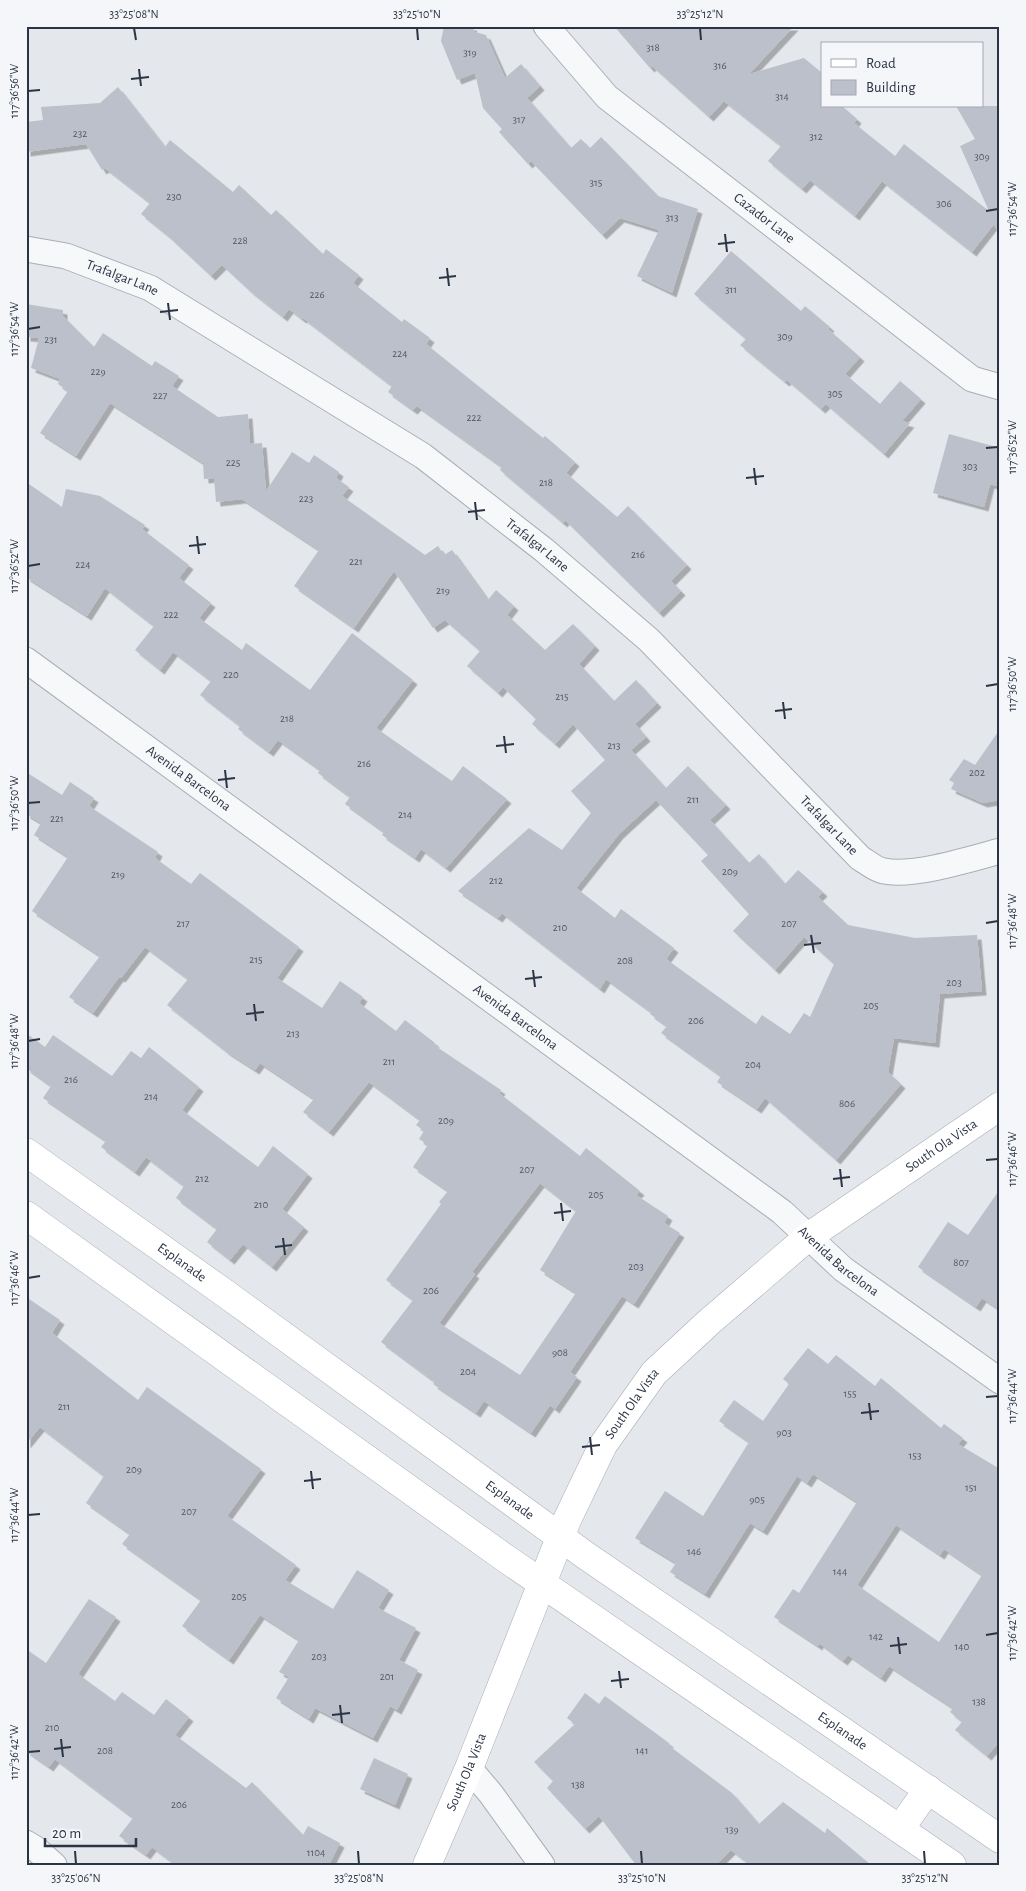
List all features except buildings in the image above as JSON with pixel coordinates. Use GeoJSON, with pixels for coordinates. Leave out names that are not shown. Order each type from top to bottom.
{"type":"FeatureCollection","features":[{"type":"Feature","properties":{"kind":"street","name":"Cazador Lane"},"geometry":{"type":"LineString","coordinates":[[546,26],[607,97],[972,379],[1000,388]]}},
{"type":"Feature","properties":{"kind":"street","name":"Trafalgar Lane"},"geometry":{"type":"LineString","coordinates":[[26,249],[66,256],[150,288],[423,456],[544,550],[649,640],[860,858],[883,871],[906,872],[955,863],[1000,851]]}},
{"type":"Feature","properties":{"kind":"street","name":"Avenida Barcelona"},"geometry":{"type":"LineString","coordinates":[[26,660],[782,1212],[843,1270],[1000,1381]]}},
{"type":"Feature","properties":{"kind":"street","name":"South Ola Vista"},"geometry":{"type":"LineString","coordinates":[[427,1865],[469,1768],[560,1537],[603,1445],[654,1373],[709,1322],[808,1236],[1000,1106]]}},
{"type":"Feature","properties":{"kind":"street","name":"Esplanade"},"geometry":{"type":"LineString","coordinates":[[26,1152],[226,1294],[560,1537],[1000,1839]]}},
{"type":"Feature","properties":{"kind":"street"},"geometry":{"type":"LineString","coordinates":[[26,1215],[542,1584],[952,1865]]}},
{"type":"Feature","properties":{"kind":"street"},"geometry":{"type":"LineString","coordinates":[[469,1768],[491,1794],[542,1865]]}},
{"type":"Feature","properties":{"kind":"street"},"geometry":{"type":"LineString","coordinates":[[900,1829],[928,1789]]}},
{"type":"Feature","properties":{"kind":"street"},"geometry":{"type":"LineString","coordinates":[[26,1843],[36,1848],[54,1865]]}}]}
